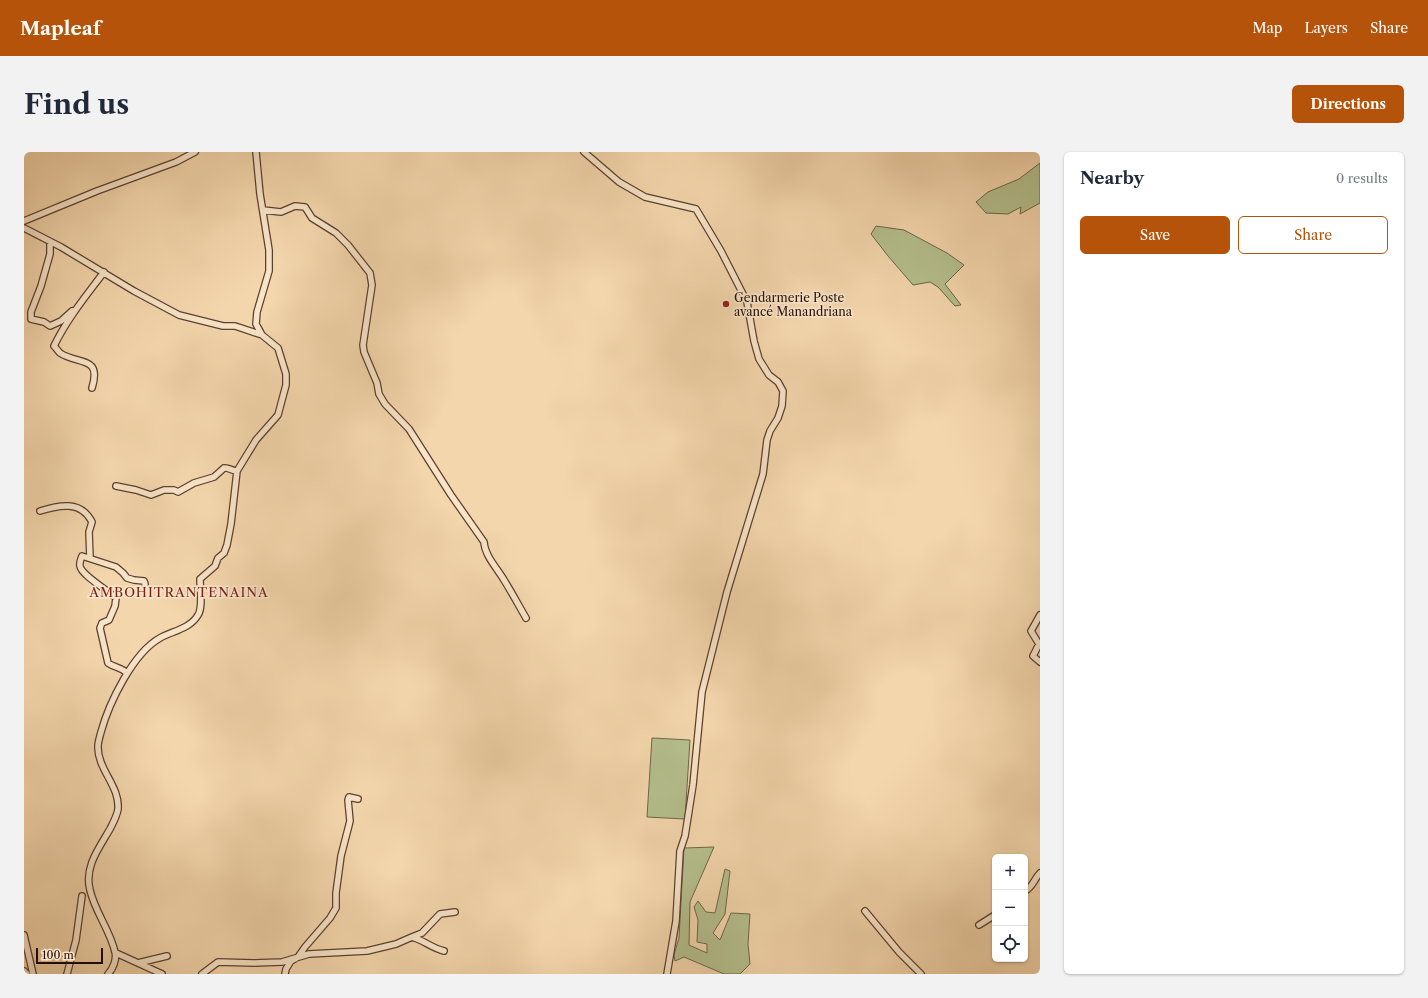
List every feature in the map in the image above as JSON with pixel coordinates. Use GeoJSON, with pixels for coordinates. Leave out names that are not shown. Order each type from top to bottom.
{"type":"FeatureCollection","features":[{"type":"Feature","properties":{"kind":"street"},"geometry":{"type":"LineString","coordinates":[[24,221],[90,194],[176,162],[195,152]]}},
{"type":"Feature","properties":{"kind":"street"},"geometry":{"type":"LineString","coordinates":[[256,152],[260,194],[269,250],[269,271],[256,324],[262,335]]}},
{"type":"Feature","properties":{"kind":"street"},"geometry":{"type":"LineString","coordinates":[[584,152],[619,182],[645,197],[696,209],[721,251],[747,302],[754,341],[759,358],[769,375],[778,382],[783,391],[782,406],[767,440],[763,474],[727,592],[702,692],[693,785],[680,851],[676,921],[667,974]]}},
{"type":"Feature","properties":{"kind":"street"},"geometry":{"type":"LineString","coordinates":[[263,210],[281,212],[295,206],[305,207],[312,218],[336,233],[348,245],[368,270],[372,285],[364,336],[364,352],[382,399],[409,429],[451,495],[484,542],[484,548],[504,579],[526,618]]}},
{"type":"Feature","properties":{"kind":"street"},"geometry":{"type":"LineString","coordinates":[[24,228],[179,315],[223,326],[235,326],[262,335],[278,348],[286,374],[286,385],[278,415],[256,440],[237,471],[227,545],[224,553],[218,558],[215,566],[200,579],[199,614],[192,623],[176,632],[160,638],[147,648],[127,673],[114,697],[104,722],[98,745],[101,763],[117,797],[118,810],[98,848],[88,877],[94,904],[116,953],[114,964],[108,974]]}},
{"type":"Feature","properties":{"kind":"street"},"geometry":{"type":"LineString","coordinates":[[50,242],[50,254],[41,286],[31,312],[31,319],[44,322],[50,326],[61,321],[76,309]]}},
{"type":"Feature","properties":{"kind":"street"},"geometry":{"type":"LineString","coordinates":[[92,388],[96,377],[94,371],[88,363],[61,353],[54,346],[61,330],[104,272]]}},
{"type":"Feature","properties":{"kind":"street"},"geometry":{"type":"LineString","coordinates":[[116,486],[151,495],[164,490],[174,490],[178,492],[194,483],[214,477],[224,468],[237,471]]}},
{"type":"Feature","properties":{"kind":"street"},"geometry":{"type":"LineString","coordinates":[[40,511],[51,508],[74,506],[87,513],[92,522],[89,532],[90,558]]}},
{"type":"Feature","properties":{"kind":"street"},"geometry":{"type":"LineString","coordinates":[[127,673],[123,669],[112,666],[107,661],[100,628],[102,623],[109,620],[115,606],[116,598],[97,584],[82,570],[80,565],[82,556],[116,567],[127,578],[144,581],[145,584]]}},
{"type":"Feature","properties":{"kind":"street"},"geometry":{"type":"LineString","coordinates":[[1040,615],[1031,631],[1039,644],[1033,656],[1040,662]]}},
{"type":"Feature","properties":{"kind":"street"},"geometry":{"type":"LineString","coordinates":[[285,974],[291,961],[298,957],[304,947],[330,918],[336,908],[336,893],[341,856],[350,822],[348,800],[349,796],[358,799]]}},
{"type":"Feature","properties":{"kind":"street"},"geometry":{"type":"LineString","coordinates":[[1026,890],[1032,886],[1035,878],[1040,873]]}},
{"type":"Feature","properties":{"kind":"street"},"geometry":{"type":"LineString","coordinates":[[68,974],[76,940],[82,896]]}},
{"type":"Feature","properties":{"kind":"street"},"geometry":{"type":"LineString","coordinates":[[865,911],[899,952],[921,974]]}},
{"type":"Feature","properties":{"kind":"street"},"geometry":{"type":"LineString","coordinates":[[202,974],[218,962],[254,964],[282,962],[309,954],[367,951],[396,944],[422,932],[440,914],[454,912]]}},
{"type":"Feature","properties":{"kind":"street"},"geometry":{"type":"LineString","coordinates":[[979,925],[992,917]]}},
{"type":"Feature","properties":{"kind":"street"},"geometry":{"type":"LineString","coordinates":[[24,935],[33,974]]}},
{"type":"Feature","properties":{"kind":"street"},"geometry":{"type":"LineString","coordinates":[[412,937],[421,940],[436,949],[444,951]]}},
{"type":"Feature","properties":{"kind":"street"},"geometry":{"type":"LineString","coordinates":[[116,953],[162,974]]}},
{"type":"Feature","properties":{"kind":"street"},"geometry":{"type":"LineString","coordinates":[[138,963],[167,956]]}},
{"type":"Feature","properties":{"kind":"street"},"geometry":{"type":"LineString","coordinates":[[24,971],[27,974]]}},
{"type":"Feature","properties":{"kind":"green space"},"geometry":{"type":"Polygon","coordinates":[[[1040,163],[1040,203],[1020,214],[1021,207],[1008,214],[986,213],[976,202],[988,192],[1019,179],[1040,163]]]}},
{"type":"Feature","properties":{"kind":"green space"},"geometry":{"type":"Polygon","coordinates":[[[876,226],[904,230],[947,253],[964,265],[945,284],[961,305],[955,306],[938,287],[930,282],[913,285],[871,234],[876,226]]]}},
{"type":"Feature","properties":{"kind":"green space"},"geometry":{"type":"Polygon","coordinates":[[[652,738],[690,740],[685,819],[647,817],[652,738]]]}},
{"type":"Feature","properties":{"kind":"green space"},"geometry":{"type":"Polygon","coordinates":[[[714,847],[690,902],[689,945],[707,953],[707,944],[697,942],[698,920],[694,907],[698,901],[706,912],[715,913],[725,869],[730,871],[725,914],[713,933],[720,940],[731,913],[750,914],[748,944],[750,964],[740,974],[724,974],[684,957],[675,961],[674,955],[679,938],[684,848],[714,847]]]}},
{"type":"Feature","properties":{"kind":"place","name":"Gendarmerie Poste avancé Manandriana"},"geometry":{"type":"Point","coordinates":[726,304]}},
{"type":"Feature","properties":{"kind":"district","name":"AMBOHITRANTENAINA"},"geometry":{"type":"Point","coordinates":[179,592]}}]}
